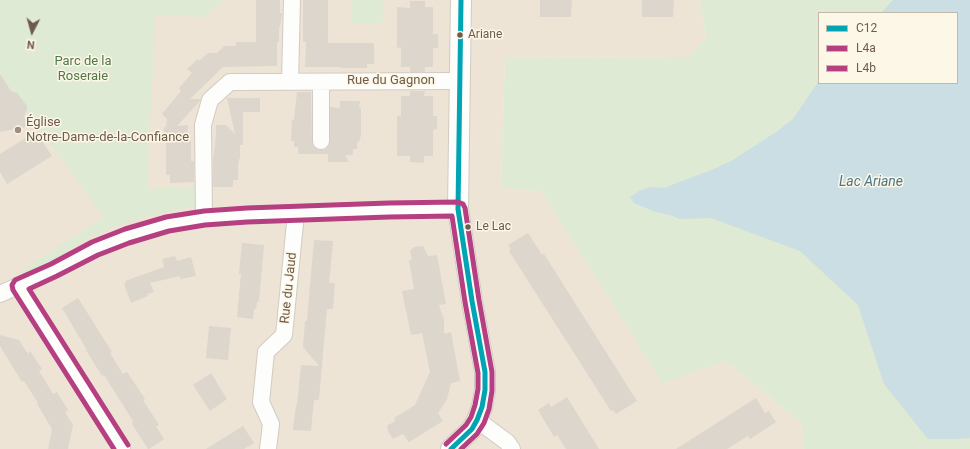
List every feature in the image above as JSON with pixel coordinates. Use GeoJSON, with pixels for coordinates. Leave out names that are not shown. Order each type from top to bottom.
{"type":"FeatureCollection","features":[{"type":"Feature","properties":{"kind":"street"},"geometry":{"type":"LineString","coordinates":[[290,82],[292,0]]}},
{"type":"Feature","properties":{"kind":"street"},"geometry":{"type":"LineString","coordinates":[[451,449],[472,429],[482,408],[485,390],[485,372],[472,301],[458,209],[461,0]]}},
{"type":"Feature","properties":{"kind":"street","name":"Rue du Gagnon"},"geometry":{"type":"LineString","coordinates":[[204,218],[203,125],[210,100],[230,82],[461,81]]}},
{"type":"Feature","properties":{"kind":"street"},"geometry":{"type":"LineString","coordinates":[[321,82],[321,141]]}},
{"type":"Feature","properties":{"kind":"street"},"geometry":{"type":"LineString","coordinates":[[0,294],[54,270],[95,249],[127,236],[167,224],[204,218],[296,213],[458,209]]}},
{"type":"Feature","properties":{"kind":"street","name":"Rue du Jaud"},"geometry":{"type":"LineString","coordinates":[[268,449],[271,424],[261,402],[266,352],[284,335],[296,213]]}},
{"type":"Feature","properties":{"kind":"street"},"geometry":{"type":"LineString","coordinates":[[20,286],[122,449]]}},
{"type":"Feature","properties":{"kind":"street"},"geometry":{"type":"LineString","coordinates":[[477,420],[507,442],[512,449]]}},
{"type":"Feature","properties":{"kind":"shaded area"},"geometry":{"type":"Polygon","coordinates":[[[0,0],[700,0],[706,38],[687,57],[505,58],[501,188],[541,191],[663,382],[725,361],[801,422],[804,449],[0,449],[0,0]]]}},
{"type":"Feature","properties":{"kind":"green space","name":"Parc de la Roseraie"},"geometry":{"type":"Polygon","coordinates":[[[0,0],[224,0],[205,17],[155,15],[147,189],[200,187],[200,205],[144,217],[111,228],[87,239],[49,262],[23,275],[20,271],[104,217],[2,77],[0,77],[0,0]]]}},
{"type":"Feature","properties":{"kind":"green space"},"geometry":{"type":"Polygon","coordinates":[[[352,0],[383,0],[382,24],[351,23],[352,0]]]}},
{"type":"Feature","properties":{"kind":"green space"},"geometry":{"type":"Polygon","coordinates":[[[700,0],[970,0],[970,449],[804,449],[801,422],[725,361],[663,383],[541,191],[501,188],[505,58],[687,57],[706,38],[700,0]]]}},
{"type":"Feature","properties":{"kind":"water","name":"Lac Ariane"},"geometry":{"type":"Polygon","coordinates":[[[893,0],[970,0],[970,438],[928,439],[884,384],[858,305],[800,251],[711,218],[679,219],[653,211],[634,203],[630,197],[639,191],[651,187],[664,188],[733,160],[793,119],[818,82],[818,84],[958,84],[958,12],[882,12],[893,0]]]}},
{"type":"Feature","properties":{"kind":"building"},"geometry":{"type":"Polygon","coordinates":[[[256,0],[280,0],[280,13],[282,13],[279,27],[279,42],[277,42],[277,66],[223,67],[190,99],[201,99],[177,126],[188,125],[187,141],[191,141],[191,161],[194,161],[194,182],[170,183],[170,175],[166,175],[166,141],[164,141],[164,127],[166,127],[167,119],[162,114],[181,91],[179,88],[192,73],[187,69],[198,59],[199,61],[208,53],[217,53],[224,46],[236,46],[236,42],[256,42],[256,0]]]}},
{"type":"Feature","properties":{"kind":"building"},"geometry":{"type":"Polygon","coordinates":[[[303,0],[328,0],[328,43],[374,43],[374,64],[367,64],[367,68],[305,67],[306,42],[303,42],[303,0]]]}},
{"type":"Feature","properties":{"kind":"building"},"geometry":{"type":"Polygon","coordinates":[[[540,0],[572,0],[571,17],[540,17],[540,0]]]}},
{"type":"Feature","properties":{"kind":"building"},"geometry":{"type":"Polygon","coordinates":[[[642,0],[674,0],[673,17],[642,17],[642,0]]]}},
{"type":"Feature","properties":{"kind":"building"},"geometry":{"type":"Polygon","coordinates":[[[410,1],[425,1],[425,7],[433,7],[433,34],[438,34],[438,48],[433,48],[433,67],[425,67],[425,72],[410,72],[410,67],[401,67],[401,47],[397,48],[397,7],[410,8],[410,1]]]}},
{"type":"Feature","properties":{"kind":"building"},"geometry":{"type":"Polygon","coordinates":[[[0,74],[11,91],[17,93],[27,106],[24,117],[30,126],[0,132],[0,74]]]}},
{"type":"Feature","properties":{"kind":"building"},"geometry":{"type":"Polygon","coordinates":[[[410,91],[425,91],[424,96],[433,96],[433,116],[437,116],[437,129],[433,130],[433,156],[424,156],[424,163],[410,162],[410,156],[397,156],[397,116],[401,116],[401,96],[410,96],[410,91]]]}},
{"type":"Feature","properties":{"kind":"building"},"geometry":{"type":"Polygon","coordinates":[[[297,92],[311,92],[312,141],[313,146],[321,150],[326,149],[330,141],[330,107],[340,108],[340,101],[360,101],[359,108],[361,108],[361,135],[359,142],[357,142],[357,149],[353,149],[353,155],[345,155],[349,162],[328,162],[328,154],[298,154],[298,147],[294,147],[294,141],[291,141],[292,120],[294,120],[297,92]]]}},
{"type":"Feature","properties":{"kind":"building"},"geometry":{"type":"Polygon","coordinates":[[[227,98],[260,98],[260,112],[243,112],[243,145],[240,145],[238,180],[233,180],[233,187],[213,187],[213,161],[216,125],[226,125],[235,134],[227,98]]]}},
{"type":"Feature","properties":{"kind":"building"},"geometry":{"type":"Polygon","coordinates":[[[34,133],[38,139],[40,138],[52,156],[7,184],[0,172],[0,154],[34,133]]]}},
{"type":"Feature","properties":{"kind":"building"},"geometry":{"type":"Polygon","coordinates":[[[528,233],[542,255],[544,254],[637,401],[616,414],[613,410],[611,411],[509,251],[511,249],[508,245],[528,233]]]}},
{"type":"Feature","properties":{"kind":"building"},"geometry":{"type":"Polygon","coordinates":[[[314,240],[333,241],[329,283],[335,283],[333,309],[327,309],[319,400],[314,400],[311,431],[293,430],[301,365],[319,366],[303,347],[305,321],[307,321],[314,240]]]}},
{"type":"Feature","properties":{"kind":"building"},"geometry":{"type":"Polygon","coordinates":[[[242,243],[264,245],[259,302],[257,302],[256,309],[254,309],[253,319],[237,317],[242,243]]]}},
{"type":"Feature","properties":{"kind":"building"},"geometry":{"type":"Polygon","coordinates":[[[423,246],[428,256],[437,255],[446,304],[439,305],[444,320],[444,334],[451,332],[460,381],[451,383],[447,399],[438,413],[443,421],[409,442],[403,434],[393,439],[387,426],[395,421],[394,418],[415,405],[430,372],[422,333],[411,335],[402,291],[414,289],[409,260],[412,260],[410,251],[414,247],[423,246]]]}},
{"type":"Feature","properties":{"kind":"building"},"geometry":{"type":"Polygon","coordinates":[[[175,256],[177,261],[191,257],[196,276],[180,279],[180,276],[150,283],[154,292],[147,294],[148,296],[131,303],[124,284],[126,283],[125,281],[164,267],[162,259],[175,256]]]}},
{"type":"Feature","properties":{"kind":"building"},"geometry":{"type":"Polygon","coordinates":[[[78,298],[112,352],[110,353],[123,374],[127,372],[145,399],[143,400],[159,425],[156,426],[164,439],[149,449],[132,424],[133,421],[104,375],[102,376],[62,308],[78,298]]]}},
{"type":"Feature","properties":{"kind":"building"},"geometry":{"type":"Polygon","coordinates":[[[209,326],[231,328],[228,360],[206,358],[209,326]]]}},
{"type":"Feature","properties":{"kind":"building"},"geometry":{"type":"Polygon","coordinates":[[[0,335],[19,340],[28,354],[30,351],[42,369],[39,371],[53,394],[57,392],[68,410],[65,412],[73,425],[68,449],[48,449],[52,429],[37,404],[38,403],[24,381],[22,382],[0,346],[0,335]]]}},
{"type":"Feature","properties":{"kind":"building"},"geometry":{"type":"Polygon","coordinates":[[[211,373],[227,399],[210,411],[193,385],[211,373]]]}},
{"type":"Feature","properties":{"kind":"building"},"geometry":{"type":"Polygon","coordinates":[[[567,397],[599,449],[566,449],[557,435],[554,437],[538,410],[549,403],[551,407],[567,397]]]}},
{"type":"Feature","properties":{"kind":"building"},"geometry":{"type":"Polygon","coordinates":[[[756,398],[765,413],[769,411],[776,422],[750,439],[748,436],[727,449],[676,449],[756,398]]]}},
{"type":"Feature","properties":{"kind":"building"},"geometry":{"type":"Polygon","coordinates":[[[243,426],[254,443],[244,449],[206,449],[243,426]]]}},
{"type":"Feature","properties":{"kind":"transit line","name":"C12"},"geometry":{"type":"LineString","coordinates":[[451,449],[472,429],[482,407],[485,390],[485,372],[472,301],[458,209],[461,0]]}},
{"type":"Feature","properties":{"kind":"transit line","name":"L4b"},"geometry":{"type":"LineString","coordinates":[[114,449],[13,290],[12,285],[15,280],[51,264],[92,242],[125,229],[166,217],[204,211],[247,208],[458,202],[463,204],[465,208],[492,372],[492,391],[489,409],[484,423],[477,434],[461,449]]}},
{"type":"Feature","properties":{"kind":"transit line","name":"L4a"},"geometry":{"type":"LineString","coordinates":[[128,445],[29,289],[98,255],[129,243],[169,231],[205,225],[247,222],[452,216],[465,302],[478,373],[478,389],[471,417],[466,425],[446,444]]}},
{"type":"Feature","properties":{"kind":"place","name":"Ariane"},"geometry":{"type":"Point","coordinates":[460,35]}},
{"type":"Feature","properties":{"kind":"place","name":"Église Notre-Dame-de-la-Confiance"},"geometry":{"type":"Point","coordinates":[18,130]}},
{"type":"Feature","properties":{"kind":"place","name":"Le Lac"},"geometry":{"type":"Point","coordinates":[468,227]}}]}
